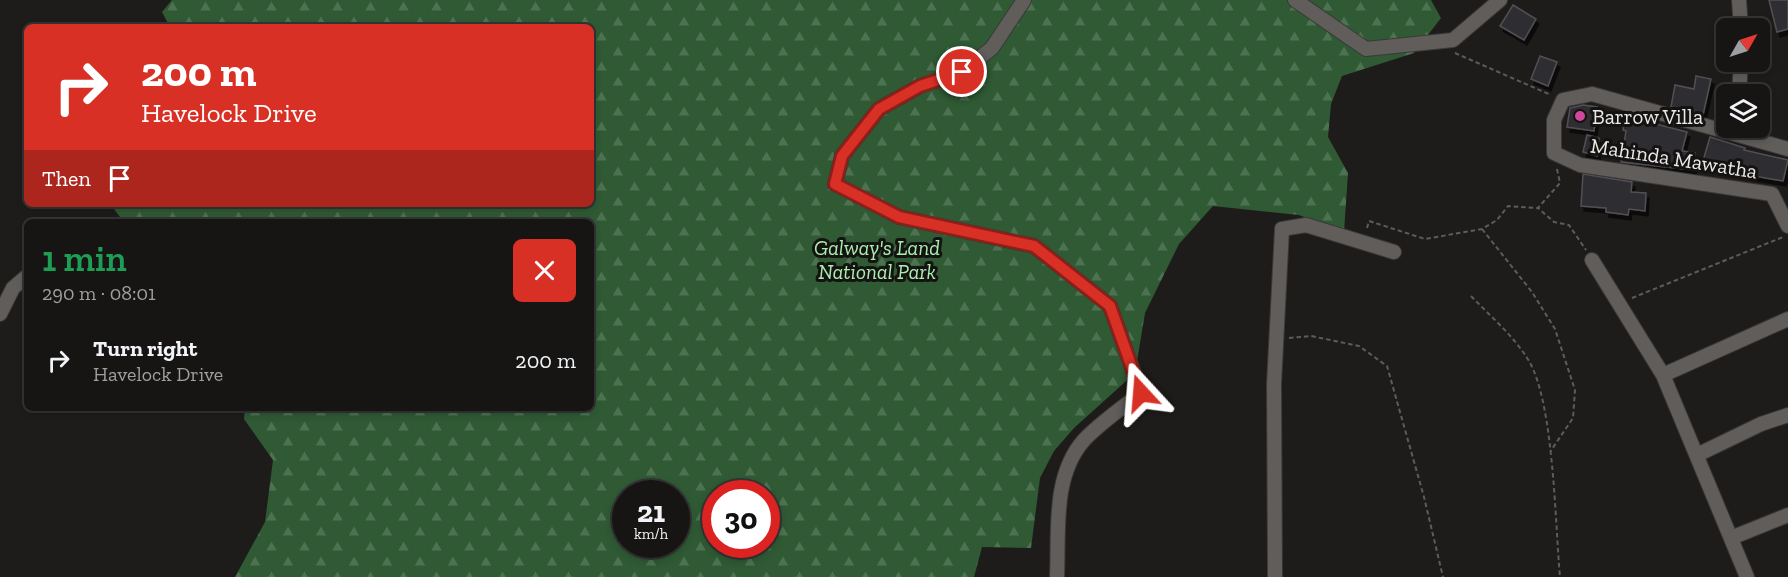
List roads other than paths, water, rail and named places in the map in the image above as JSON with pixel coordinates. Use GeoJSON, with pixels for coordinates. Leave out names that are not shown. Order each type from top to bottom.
{"type":"FeatureCollection","features":[{"type":"Feature","properties":{"kind":"street"},"geometry":{"type":"LineString","coordinates":[[1024,0],[992,48],[962,72],[920,86],[879,109],[842,156],[835,184],[899,217],[1034,246],[1110,306],[1141,393],[1085,439],[1072,456],[1060,492],[1058,577]]}},
{"type":"Feature","properties":{"kind":"street"},"geometry":{"type":"LineString","coordinates":[[1295,0],[1366,49],[1453,40],[1500,0]]}},
{"type":"Feature","properties":{"kind":"street"},"geometry":{"type":"LineString","coordinates":[[1739,0],[1740,18]]}},
{"type":"Feature","properties":{"kind":"street","name":"Mahinda Mawatha"},"geometry":{"type":"LineString","coordinates":[[1716,125],[1592,94],[1563,100],[1554,120],[1554,153],[1580,165],[1772,194],[1788,226]]}},
{"type":"Feature","properties":{"kind":"street","name":"Mahinda Mawatha"},"geometry":{"type":"LineString","coordinates":[[1757,138],[1788,150]]}},
{"type":"Feature","properties":{"kind":"street"},"geometry":{"type":"LineString","coordinates":[[1275,577],[1274,384],[1282,229],[1306,225],[1361,244],[1394,252]]}},
{"type":"Feature","properties":{"kind":"street"},"geometry":{"type":"LineString","coordinates":[[1592,260],[1663,375],[1747,577]]}},
{"type":"Feature","properties":{"kind":"street"},"geometry":{"type":"LineString","coordinates":[[0,314],[13,288],[24,279]]}},
{"type":"Feature","properties":{"kind":"street"},"geometry":{"type":"LineString","coordinates":[[1663,375],[1788,319]]}},
{"type":"Feature","properties":{"kind":"street"},"geometry":{"type":"LineString","coordinates":[[1697,455],[1761,424],[1788,415]]}},
{"type":"Feature","properties":{"kind":"street"},"geometry":{"type":"LineString","coordinates":[[1731,538],[1788,515]]}},
{"type":"Feature","properties":{"kind":"place","name":"Barrow Villa"},"geometry":{"type":"Point","coordinates":[1580,116]}},
{"type":"Feature","properties":{"kind":"park label","name":"Galway's Land National Park"},"geometry":{"type":"Point","coordinates":[877,259]}}]}
